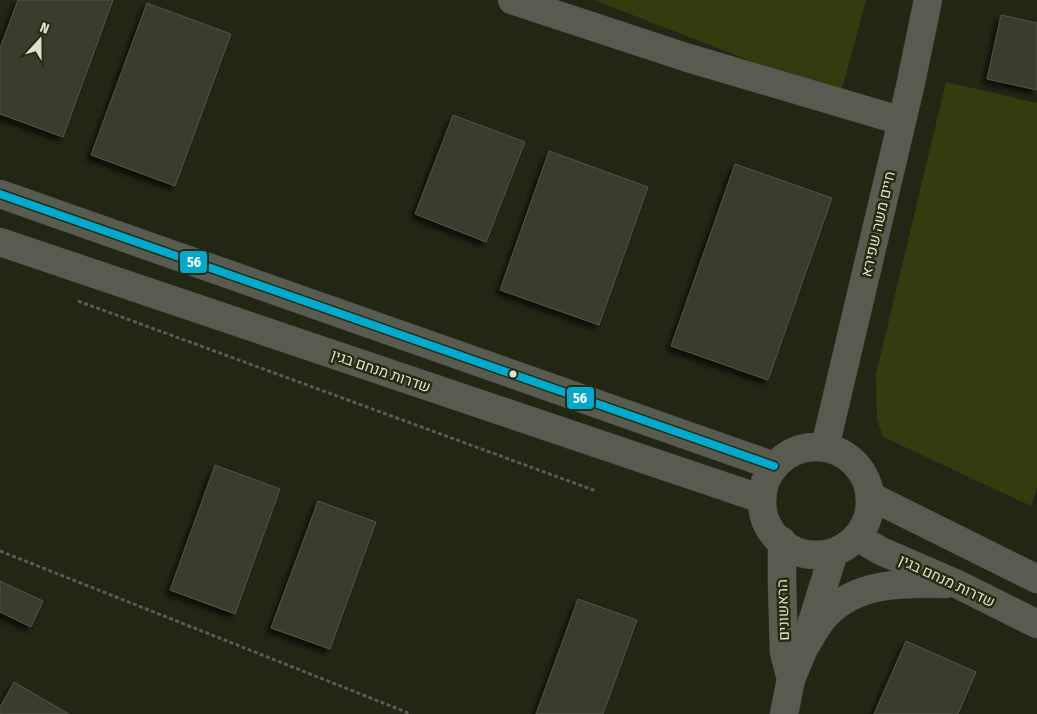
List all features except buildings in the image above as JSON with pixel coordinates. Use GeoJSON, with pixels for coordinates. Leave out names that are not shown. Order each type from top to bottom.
{"type":"FeatureCollection","features":[{"type":"Feature","properties":{"kind":"street"},"geometry":{"type":"LineString","coordinates":[[512,0],[685,57],[902,121]]}},
{"type":"Feature","properties":{"kind":"street","name":"חיים משה שפירא"},"geometry":{"type":"LineString","coordinates":[[825,447],[910,87],[928,0]]}},
{"type":"Feature","properties":{"kind":"street"},"geometry":{"type":"LineString","coordinates":[[0,194],[774,466]]}},
{"type":"Feature","properties":{"kind":"street","name":"שדרות מנחם בגין"},"geometry":{"type":"LineString","coordinates":[[0,242],[762,499]]}},
{"type":"Feature","properties":{"kind":"street"},"geometry":{"type":"LineString","coordinates":[[807,447],[825,447],[842,453],[857,464],[866,479],[870,496],[870,511],[865,525],[857,537],[846,546],[834,552],[821,555],[807,554],[782,541],[770,528],[764,514],[762,499],[766,481],[774,466],[789,454],[807,447]]}},
{"type":"Feature","properties":{"kind":"street"},"geometry":{"type":"LineString","coordinates":[[870,496],[1037,579]]}},
{"type":"Feature","properties":{"kind":"street","name":"שדרות מנחם בגין"},"geometry":{"type":"LineString","coordinates":[[857,537],[882,551],[957,584],[1037,624]]}},
{"type":"Feature","properties":{"kind":"street","name":"הראשונים"},"geometry":{"type":"LineString","coordinates":[[782,541],[784,652],[790,679]]}},
{"type":"Feature","properties":{"kind":"street","name":"הראשונים"},"geometry":{"type":"LineString","coordinates":[[784,714],[790,679],[804,648],[834,552]]}},
{"type":"Feature","properties":{"kind":"street"},"geometry":{"type":"LineString","coordinates":[[804,648],[825,616],[843,601],[861,592],[905,583],[957,584]]}},
{"type":"Feature","properties":{"kind":"path"},"geometry":{"type":"LineString","coordinates":[[74,300],[596,491]]}},
{"type":"Feature","properties":{"kind":"path"},"geometry":{"type":"LineString","coordinates":[[0,551],[411,714]]}},
{"type":"Feature","properties":{"kind":"green space"},"geometry":{"type":"Polygon","coordinates":[[[594,0],[866,0],[840,96],[594,0]]]}},
{"type":"Feature","properties":{"kind":"green space"},"geometry":{"type":"Polygon","coordinates":[[[946,82],[1037,103],[1037,487],[1031,506],[883,437],[877,419],[876,374],[946,82]]]}},
{"type":"Feature","properties":{"kind":"transit line","name":"56"},"geometry":{"type":"LineString","coordinates":[[0,194],[774,466]]}}]}
